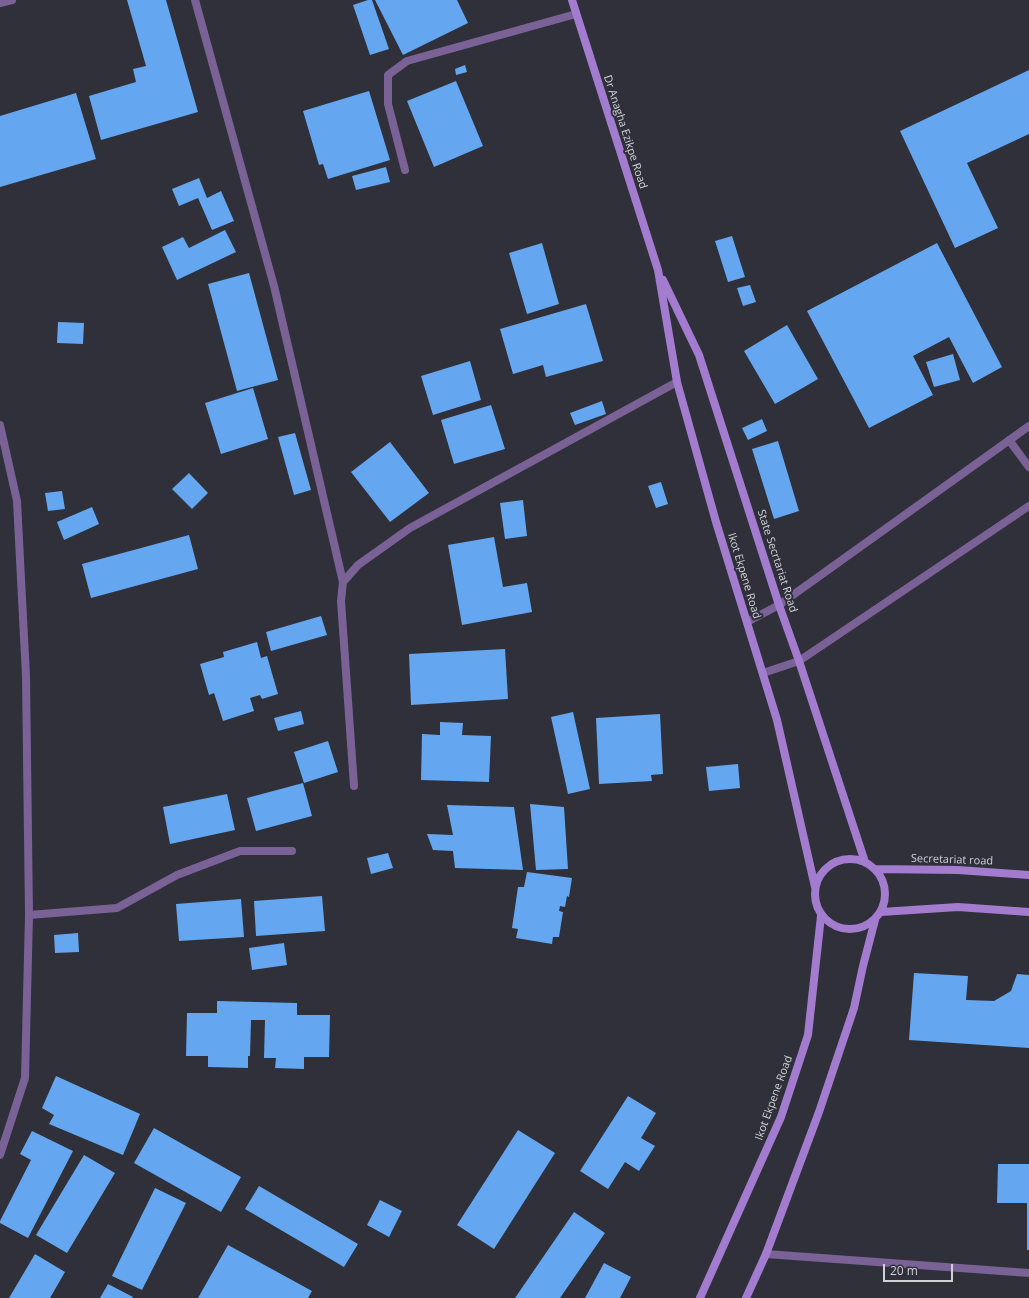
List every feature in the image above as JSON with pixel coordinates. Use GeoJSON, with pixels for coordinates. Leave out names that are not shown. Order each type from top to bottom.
{"type":"FeatureCollection","features":[{"type":"Feature","properties":{"kind":"street"},"geometry":{"type":"LineString","coordinates":[[0,3],[12,0]]}},
{"type":"Feature","properties":{"kind":"street"},"geometry":{"type":"LineString","coordinates":[[195,0],[274,286],[343,582],[341,601],[354,786]]}},
{"type":"Feature","properties":{"kind":"street","name":"Dr Anagha Ezikpe Road"},"geometry":{"type":"LineString","coordinates":[[572,0],[658,270]]}},
{"type":"Feature","properties":{"kind":"street"},"geometry":{"type":"LineString","coordinates":[[405,170],[388,104],[388,75],[407,61],[576,14]]}},
{"type":"Feature","properties":{"kind":"street","name":"Ikot Ekpene Road"},"geometry":{"type":"LineString","coordinates":[[658,270],[677,382],[716,522],[777,720],[814,887]]}},
{"type":"Feature","properties":{"kind":"street","name":"State Secrtariat Road"},"geometry":{"type":"LineString","coordinates":[[658,270],[698,355],[779,605],[865,862]]}},
{"type":"Feature","properties":{"kind":"street"},"geometry":{"type":"LineString","coordinates":[[343,582],[358,565],[410,528],[677,382]]}},
{"type":"Feature","properties":{"kind":"street"},"geometry":{"type":"LineString","coordinates":[[0,425],[17,501],[26,676],[29,915],[25,1078],[0,1155]]}},
{"type":"Feature","properties":{"kind":"street"},"geometry":{"type":"LineString","coordinates":[[747,622],[779,605],[1029,426]]}},
{"type":"Feature","properties":{"kind":"street"},"geometry":{"type":"LineString","coordinates":[[1009,440],[1029,467]]}},
{"type":"Feature","properties":{"kind":"street"},"geometry":{"type":"LineString","coordinates":[[763,673],[799,661],[1029,506]]}},
{"type":"Feature","properties":{"kind":"street"},"geometry":{"type":"LineString","coordinates":[[29,915],[117,908],[177,875],[240,851],[292,851]]}},
{"type":"Feature","properties":{"kind":"street"},"geometry":{"type":"LineString","coordinates":[[853,859],[865,862],[875,868],[884,882],[886,897],[881,912],[875,920],[863,928],[848,930],[833,926],[821,916],[815,902],[814,887],[819,875],[828,866],[840,860],[853,859]]}},
{"type":"Feature","properties":{"kind":"street","name":"Secretariat road"},"geometry":{"type":"LineString","coordinates":[[875,868],[958,870],[1029,875]]}},
{"type":"Feature","properties":{"kind":"street"},"geometry":{"type":"LineString","coordinates":[[881,912],[958,907],[1029,912]]}},
{"type":"Feature","properties":{"kind":"street","name":"Ikot Ekpene Road"},"geometry":{"type":"LineString","coordinates":[[700,1298],[781,1117],[808,1035],[821,916]]}},
{"type":"Feature","properties":{"kind":"street"},"geometry":{"type":"LineString","coordinates":[[746,1298],[766,1254],[819,1112],[854,1008],[875,920]]}},
{"type":"Feature","properties":{"kind":"street"},"geometry":{"type":"LineString","coordinates":[[766,1254],[1029,1273]]}},
{"type":"Feature","properties":{"kind":"building"},"geometry":{"type":"Polygon","coordinates":[[[127,0],[166,0],[198,112],[101,140],[89,96],[136,82],[133,69],[146,66],[127,0]]]}},
{"type":"Feature","properties":{"kind":"building"},"geometry":{"type":"Polygon","coordinates":[[[372,0],[389,49],[370,55],[353,5],[372,0]]]}},
{"type":"Feature","properties":{"kind":"building"},"geometry":{"type":"Polygon","coordinates":[[[375,0],[457,0],[468,23],[403,55],[375,0]]]}},
{"type":"Feature","properties":{"kind":"building"},"geometry":{"type":"Polygon","coordinates":[[[465,65],[467,72],[456,75],[455,69],[465,65]]]}},
{"type":"Feature","properties":{"kind":"building"},"geometry":{"type":"Polygon","coordinates":[[[1029,70],[1029,134],[967,163],[998,228],[955,248],[900,131],[1029,70]]]}},
{"type":"Feature","properties":{"kind":"building"},"geometry":{"type":"Polygon","coordinates":[[[456,81],[483,146],[434,167],[407,101],[456,81]]]}},
{"type":"Feature","properties":{"kind":"building"},"geometry":{"type":"Polygon","coordinates":[[[369,91],[390,160],[328,179],[323,164],[319,165],[303,111],[369,91]]]}},
{"type":"Feature","properties":{"kind":"building"},"geometry":{"type":"Polygon","coordinates":[[[76,93],[96,159],[0,187],[0,116],[76,93]]]}},
{"type":"Feature","properties":{"kind":"building"},"geometry":{"type":"Polygon","coordinates":[[[386,167],[390,182],[356,190],[352,176],[386,167]]]}},
{"type":"Feature","properties":{"kind":"building"},"geometry":{"type":"Polygon","coordinates":[[[199,178],[207,198],[221,191],[234,221],[212,230],[198,198],[179,206],[172,189],[199,178]]]}},
{"type":"Feature","properties":{"kind":"building"},"geometry":{"type":"Polygon","coordinates":[[[225,230],[236,252],[177,280],[162,247],[183,237],[189,248],[225,230]]]}},
{"type":"Feature","properties":{"kind":"building"},"geometry":{"type":"Polygon","coordinates":[[[732,236],[745,277],[728,282],[715,241],[732,236]]]}},
{"type":"Feature","properties":{"kind":"building"},"geometry":{"type":"Polygon","coordinates":[[[542,243],[559,304],[527,314],[509,253],[542,243]]]}},
{"type":"Feature","properties":{"kind":"building"},"geometry":{"type":"Polygon","coordinates":[[[937,243],[1002,367],[973,383],[949,337],[913,356],[933,395],[869,428],[807,311],[937,243]]]}},
{"type":"Feature","properties":{"kind":"building"},"geometry":{"type":"Polygon","coordinates":[[[249,273],[278,380],[237,391],[208,284],[249,273]]]}},
{"type":"Feature","properties":{"kind":"building"},"geometry":{"type":"Polygon","coordinates":[[[750,285],[756,302],[743,306],[737,288],[750,285]]]}},
{"type":"Feature","properties":{"kind":"building"},"geometry":{"type":"Polygon","coordinates":[[[586,304],[603,361],[546,377],[543,365],[513,374],[500,329],[586,304]]]}},
{"type":"Feature","properties":{"kind":"building"},"geometry":{"type":"Polygon","coordinates":[[[58,322],[84,323],[83,344],[57,343],[58,322]]]}},
{"type":"Feature","properties":{"kind":"building"},"geometry":{"type":"Polygon","coordinates":[[[787,325],[818,379],[775,404],[744,351],[787,325]]]}},
{"type":"Feature","properties":{"kind":"building"},"geometry":{"type":"Polygon","coordinates":[[[953,354],[960,380],[934,387],[926,362],[953,354]]]}},
{"type":"Feature","properties":{"kind":"building"},"geometry":{"type":"Polygon","coordinates":[[[470,361],[481,400],[433,415],[421,376],[470,361]]]}},
{"type":"Feature","properties":{"kind":"building"},"geometry":{"type":"Polygon","coordinates":[[[253,388],[268,439],[221,454],[205,403],[253,388]]]}},
{"type":"Feature","properties":{"kind":"building"},"geometry":{"type":"Polygon","coordinates":[[[602,401],[606,414],[575,425],[570,413],[602,401]]]}},
{"type":"Feature","properties":{"kind":"building"},"geometry":{"type":"Polygon","coordinates":[[[491,405],[505,449],[454,464],[441,420],[491,405]]]}},
{"type":"Feature","properties":{"kind":"building"},"geometry":{"type":"Polygon","coordinates":[[[762,419],[767,431],[748,440],[742,428],[762,419]]]}},
{"type":"Feature","properties":{"kind":"building"},"geometry":{"type":"Polygon","coordinates":[[[295,433],[311,490],[294,495],[278,437],[295,433]]]}},
{"type":"Feature","properties":{"kind":"building"},"geometry":{"type":"Polygon","coordinates":[[[778,441],[799,511],[774,519],[752,449],[778,441]]]}},
{"type":"Feature","properties":{"kind":"building"},"geometry":{"type":"Polygon","coordinates":[[[390,442],[429,493],[390,522],[351,472],[390,442]]]}},
{"type":"Feature","properties":{"kind":"building"},"geometry":{"type":"Polygon","coordinates":[[[189,473],[208,493],[192,509],[172,489],[189,473]]]}},
{"type":"Feature","properties":{"kind":"building"},"geometry":{"type":"Polygon","coordinates":[[[661,482],[668,504],[656,508],[648,486],[661,482]]]}},
{"type":"Feature","properties":{"kind":"building"},"geometry":{"type":"Polygon","coordinates":[[[62,491],[65,509],[48,511],[45,493],[62,491]]]}},
{"type":"Feature","properties":{"kind":"building"},"geometry":{"type":"Polygon","coordinates":[[[523,500],[527,536],[505,539],[500,503],[523,500]]]}},
{"type":"Feature","properties":{"kind":"building"},"geometry":{"type":"Polygon","coordinates":[[[92,507],[99,524],[64,540],[57,522],[92,507]]]}},
{"type":"Feature","properties":{"kind":"building"},"geometry":{"type":"Polygon","coordinates":[[[189,535],[198,569],[91,598],[82,564],[189,535]]]}},
{"type":"Feature","properties":{"kind":"building"},"geometry":{"type":"Polygon","coordinates":[[[494,537],[503,587],[527,583],[532,612],[462,625],[448,545],[494,537]]]}},
{"type":"Feature","properties":{"kind":"building"},"geometry":{"type":"Polygon","coordinates":[[[321,616],[327,635],[271,651],[266,632],[321,616]]]}},
{"type":"Feature","properties":{"kind":"building"},"geometry":{"type":"Polygon","coordinates":[[[257,642],[261,658],[267,656],[278,694],[262,699],[260,695],[250,698],[254,711],[223,721],[214,693],[209,695],[200,664],[224,657],[223,652],[257,642]]]}},
{"type":"Feature","properties":{"kind":"building"},"geometry":{"type":"Polygon","coordinates":[[[505,649],[508,699],[411,705],[409,654],[505,649]]]}},
{"type":"Feature","properties":{"kind":"building"},"geometry":{"type":"Polygon","coordinates":[[[301,711],[304,724],[278,731],[274,718],[301,711]]]}},
{"type":"Feature","properties":{"kind":"building"},"geometry":{"type":"Polygon","coordinates":[[[573,712],[590,789],[568,794],[551,717],[573,712]]]}},
{"type":"Feature","properties":{"kind":"building"},"geometry":{"type":"Polygon","coordinates":[[[660,714],[663,774],[651,775],[652,781],[599,784],[596,718],[660,714]]]}},
{"type":"Feature","properties":{"kind":"building"},"geometry":{"type":"Polygon","coordinates":[[[440,722],[463,723],[462,735],[491,736],[489,782],[421,780],[422,734],[440,735],[440,722]]]}},
{"type":"Feature","properties":{"kind":"building"},"geometry":{"type":"Polygon","coordinates":[[[328,741],[338,772],[304,783],[294,752],[328,741]]]}},
{"type":"Feature","properties":{"kind":"building"},"geometry":{"type":"Polygon","coordinates":[[[738,764],[740,788],[709,791],[706,767],[738,764]]]}},
{"type":"Feature","properties":{"kind":"building"},"geometry":{"type":"Polygon","coordinates":[[[303,783],[312,816],[256,831],[247,798],[303,783]]]}},
{"type":"Feature","properties":{"kind":"building"},"geometry":{"type":"Polygon","coordinates":[[[227,794],[235,830],[170,844],[163,807],[227,794]]]}},
{"type":"Feature","properties":{"kind":"building"},"geometry":{"type":"Polygon","coordinates":[[[530,804],[564,807],[568,869],[536,870],[530,804]]]}},
{"type":"Feature","properties":{"kind":"building"},"geometry":{"type":"Polygon","coordinates":[[[447,805],[514,807],[523,870],[455,868],[453,851],[433,850],[427,834],[453,835],[447,805]]]}},
{"type":"Feature","properties":{"kind":"building"},"geometry":{"type":"Polygon","coordinates":[[[388,853],[393,868],[371,874],[367,858],[388,853]]]}},
{"type":"Feature","properties":{"kind":"building"},"geometry":{"type":"Polygon","coordinates":[[[527,872],[572,878],[569,897],[567,896],[565,907],[560,906],[559,911],[563,912],[559,937],[553,937],[552,944],[516,938],[518,929],[512,928],[518,887],[524,887],[527,872]]]}},
{"type":"Feature","properties":{"kind":"building"},"geometry":{"type":"Polygon","coordinates":[[[322,896],[325,931],[256,936],[254,901],[322,896]]]}},
{"type":"Feature","properties":{"kind":"building"},"geometry":{"type":"Polygon","coordinates":[[[241,899],[244,937],[179,941],[176,904],[241,899]]]}},
{"type":"Feature","properties":{"kind":"building"},"geometry":{"type":"Polygon","coordinates":[[[78,933],[79,952],[55,953],[54,935],[78,933]]]}},
{"type":"Feature","properties":{"kind":"building"},"geometry":{"type":"Polygon","coordinates":[[[284,943],[287,965],[252,970],[249,948],[284,943]]]}},
{"type":"Feature","properties":{"kind":"building"},"geometry":{"type":"Polygon","coordinates":[[[914,973],[968,976],[966,1000],[994,1001],[1011,991],[1017,974],[1029,975],[1029,1048],[909,1040],[914,973]]]}},
{"type":"Feature","properties":{"kind":"building"},"geometry":{"type":"Polygon","coordinates":[[[217,1001],[297,1003],[297,1015],[330,1015],[329,1057],[304,1057],[304,1069],[275,1068],[276,1058],[264,1058],[265,1020],[251,1020],[250,1056],[248,1056],[248,1068],[208,1067],[208,1056],[186,1056],[187,1013],[217,1013],[217,1001]]]}},
{"type":"Feature","properties":{"kind":"building"},"geometry":{"type":"Polygon","coordinates":[[[56,1076],[140,1114],[123,1155],[49,1124],[54,1115],[42,1108],[56,1076]]]}},
{"type":"Feature","properties":{"kind":"building"},"geometry":{"type":"Polygon","coordinates":[[[628,1096],[656,1113],[641,1138],[655,1146],[639,1171],[625,1162],[608,1189],[580,1171],[628,1096]]]}},
{"type":"Feature","properties":{"kind":"building"},"geometry":{"type":"Polygon","coordinates":[[[154,1128],[241,1177],[221,1212],[134,1163],[154,1128]]]}},
{"type":"Feature","properties":{"kind":"building"},"geometry":{"type":"Polygon","coordinates":[[[518,1130],[555,1153],[494,1249],[457,1225],[518,1130]]]}},
{"type":"Feature","properties":{"kind":"building"},"geometry":{"type":"Polygon","coordinates":[[[32,1131],[73,1151],[28,1238],[0,1223],[0,1221],[31,1160],[20,1154],[32,1131]]]}},
{"type":"Feature","properties":{"kind":"building"},"geometry":{"type":"Polygon","coordinates":[[[84,1155],[115,1173],[67,1253],[36,1235],[84,1155]]]}},
{"type":"Feature","properties":{"kind":"building"},"geometry":{"type":"Polygon","coordinates":[[[998,1164],[1029,1164],[1029,1250],[1027,1250],[1027,1203],[997,1203],[998,1164]]]}},
{"type":"Feature","properties":{"kind":"building"},"geometry":{"type":"Polygon","coordinates":[[[259,1186],[358,1244],[344,1267],[245,1209],[259,1186]]]}},
{"type":"Feature","properties":{"kind":"building"},"geometry":{"type":"Polygon","coordinates":[[[155,1188],[186,1203],[142,1290],[112,1276],[155,1188]]]}},
{"type":"Feature","properties":{"kind":"building"},"geometry":{"type":"Polygon","coordinates":[[[380,1200],[402,1211],[389,1237],[367,1225],[380,1200]]]}},
{"type":"Feature","properties":{"kind":"building"},"geometry":{"type":"Polygon","coordinates":[[[574,1212],[605,1233],[560,1298],[515,1298],[574,1212]]]}},
{"type":"Feature","properties":{"kind":"building"},"geometry":{"type":"Polygon","coordinates":[[[228,1245],[312,1291],[308,1298],[198,1298],[228,1245]]]}},
{"type":"Feature","properties":{"kind":"building"},"geometry":{"type":"Polygon","coordinates":[[[35,1254],[65,1272],[50,1298],[9,1298],[35,1254]]]}},
{"type":"Feature","properties":{"kind":"building"},"geometry":{"type":"Polygon","coordinates":[[[604,1263],[631,1277],[620,1298],[585,1298],[604,1263]]]}},
{"type":"Feature","properties":{"kind":"building"},"geometry":{"type":"Polygon","coordinates":[[[108,1284],[133,1297],[100,1298],[108,1284]]]}}]}
